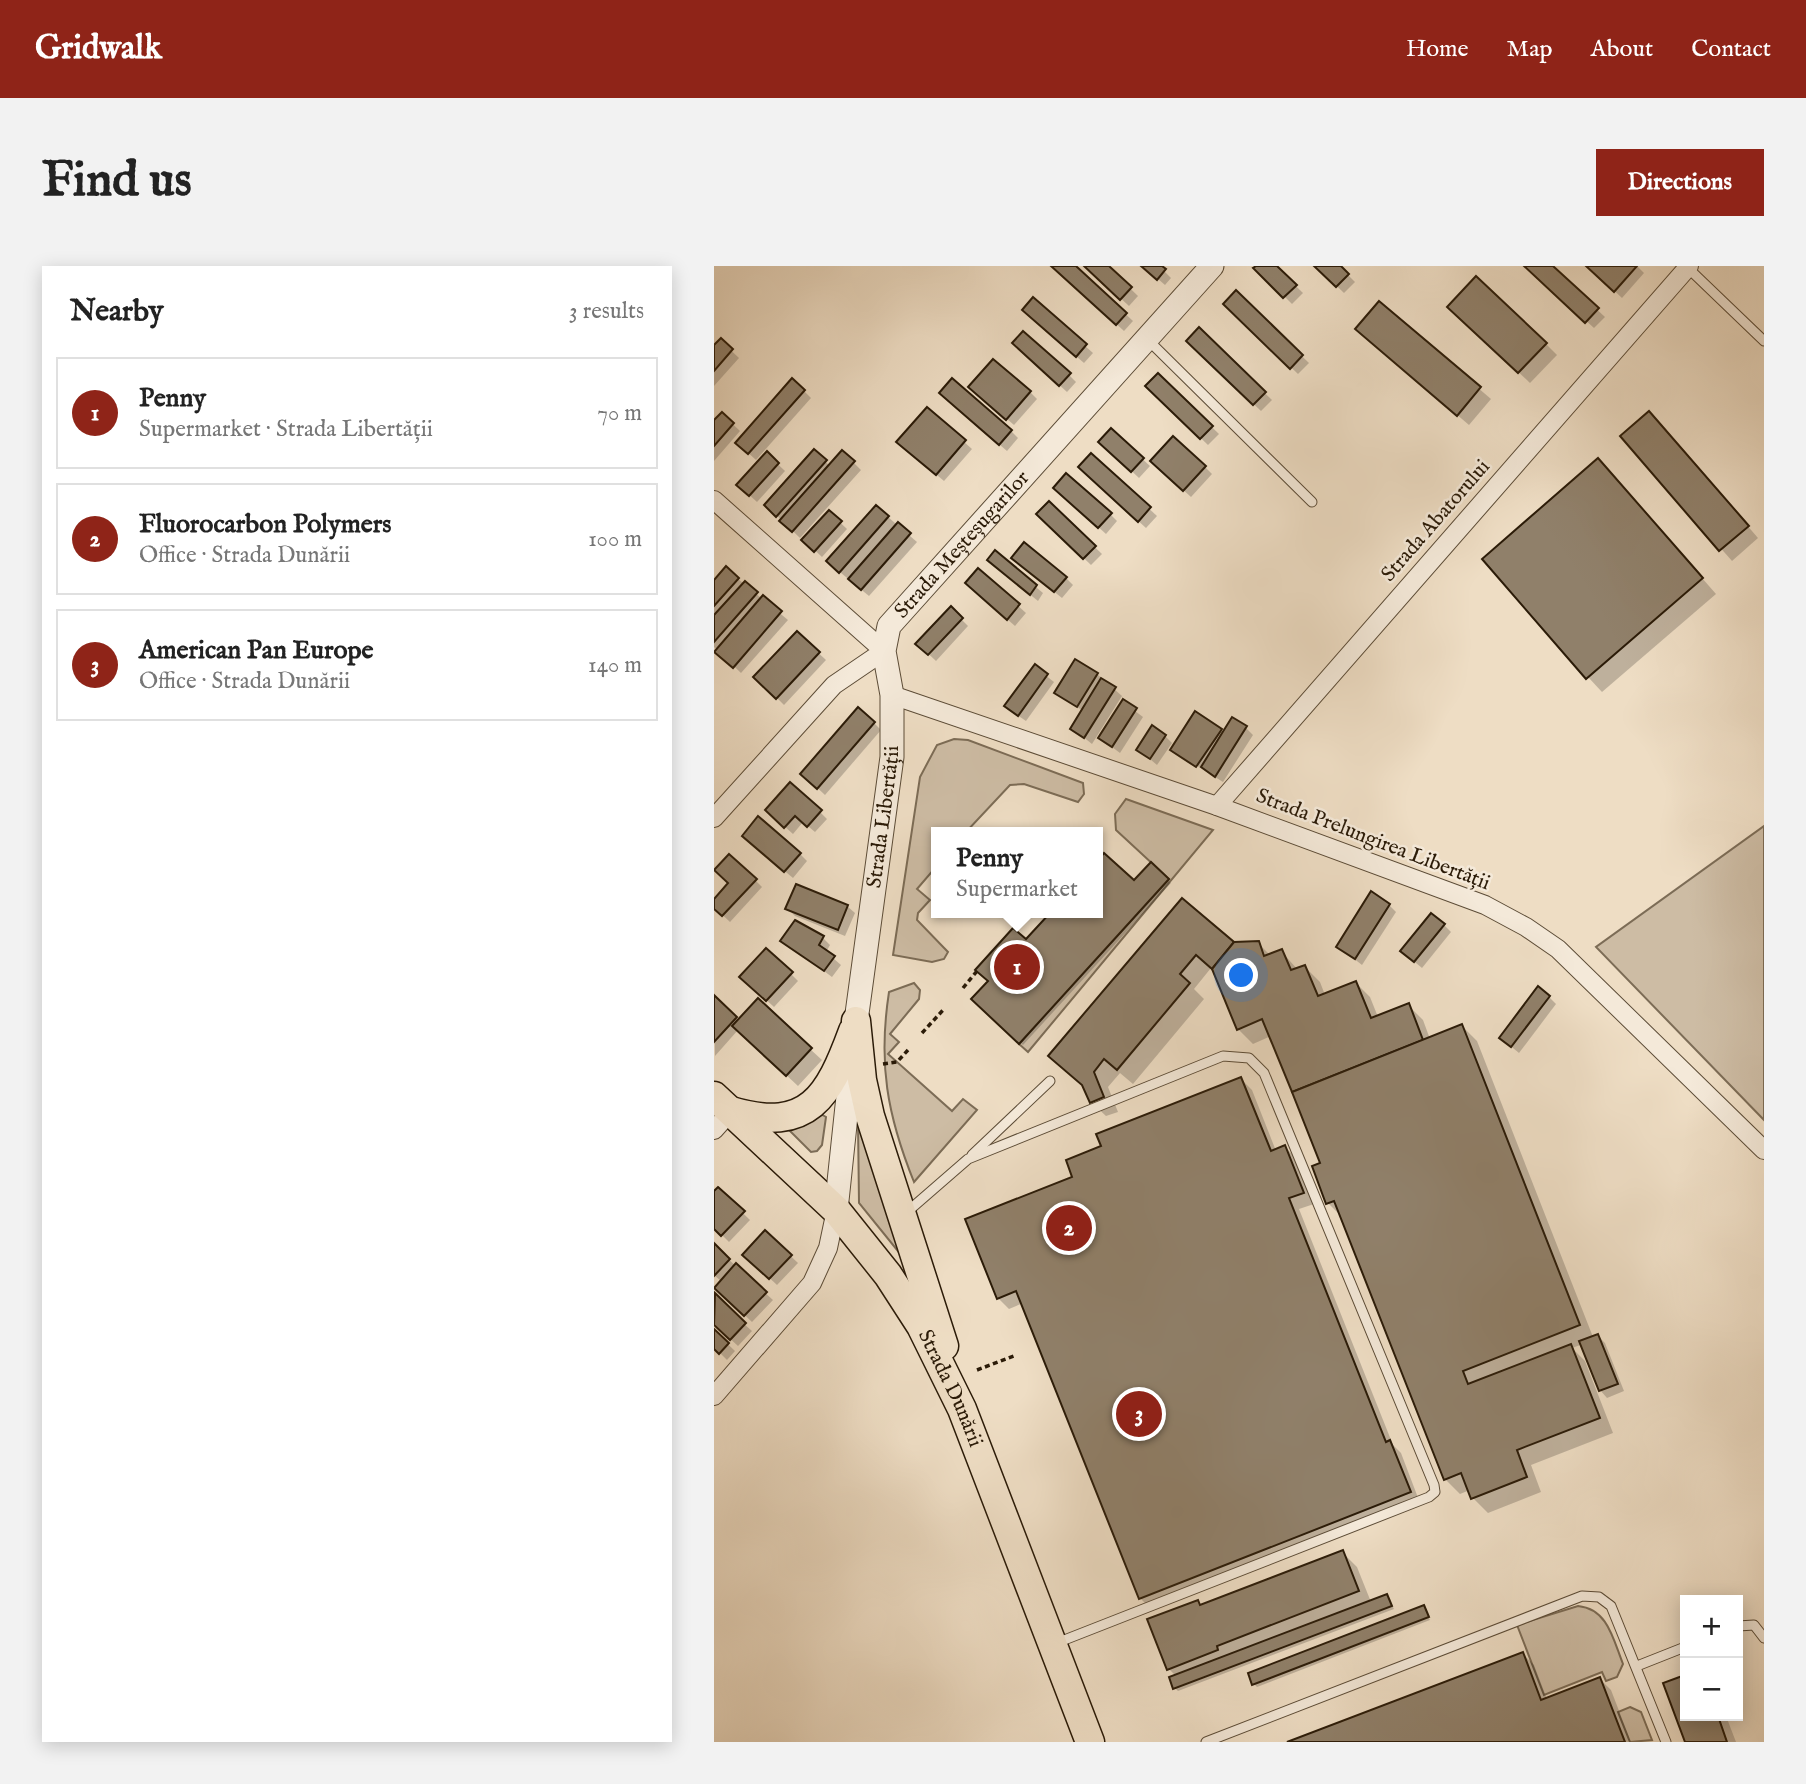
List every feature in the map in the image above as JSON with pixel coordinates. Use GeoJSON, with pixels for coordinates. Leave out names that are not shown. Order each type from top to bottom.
{"type":"FeatureCollection","features":[{"type":"Feature","properties":{"kind":"main road"},"geometry":{"type":"LineString","coordinates":[[720,1113],[773,1118],[789,1116],[813,1104],[834,1081],[856,1021]]}},
{"type":"Feature","properties":{"kind":"main road"},"geometry":{"type":"LineString","coordinates":[[856,1021],[865,1098],[904,1215],[962,1409]]}},
{"type":"Feature","properties":{"kind":"main road","name":"Strada Dunării"},"geometry":{"type":"LineString","coordinates":[[720,1113],[836,1210],[907,1303],[930,1341],[962,1409],[1090,1742]]}},
{"type":"Feature","properties":{"kind":"street","name":"Strada Meșteșugarilor"},"geometry":{"type":"LineString","coordinates":[[884,651],[885,636],[893,618],[1148,340],[1212,266]]}},
{"type":"Feature","properties":{"kind":"street","name":"Strada Abatorului"},"geometry":{"type":"LineString","coordinates":[[1217,806],[1688,267]]}},
{"type":"Feature","properties":{"kind":"street"},"geometry":{"type":"LineString","coordinates":[[714,500],[884,651],[834,685],[714,818]]}},
{"type":"Feature","properties":{"kind":"street","name":"Strada Libertății"},"geometry":{"type":"LineString","coordinates":[[836,1210],[856,1021],[891,768],[894,720],[884,651]]}},
{"type":"Feature","properties":{"kind":"street","name":"Strada Prelungirea Libertății"},"geometry":{"type":"LineString","coordinates":[[892,695],[1217,806],[1485,905],[1526,927],[1558,949],[1764,1150]]}},
{"type":"Feature","properties":{"kind":"street"},"geometry":{"type":"LineString","coordinates":[[714,1396],[812,1283],[828,1248],[836,1210]]}},
{"type":"Feature","properties":{"kind":"lane"},"geometry":{"type":"LineString","coordinates":[[1688,267],[1764,341]]}},
{"type":"Feature","properties":{"kind":"lane"},"geometry":{"type":"LineString","coordinates":[[1148,340],[1312,502]]}},
{"type":"Feature","properties":{"kind":"lane"},"geometry":{"type":"LineString","coordinates":[[968,1159],[1223,1056],[1249,1058],[1258,1064],[1265,1073],[1434,1485],[1435,1492],[1429,1497],[1053,1644]]}},
{"type":"Feature","properties":{"kind":"lane"},"geometry":{"type":"LineString","coordinates":[[904,1215],[1050,1081]]}},
{"type":"Feature","properties":{"kind":"lane"},"geometry":{"type":"LineString","coordinates":[[1206,1742],[1582,1596],[1599,1597],[1611,1606],[1666,1742]]}},
{"type":"Feature","properties":{"kind":"lane"},"geometry":{"type":"LineString","coordinates":[[1743,1626],[1754,1625],[1764,1638]]}},
{"type":"Feature","properties":{"kind":"lane"},"geometry":{"type":"LineString","coordinates":[[1637,1666],[1680,1649]]}},
{"type":"Feature","properties":{"kind":"path"},"geometry":{"type":"LineString","coordinates":[[963,988],[977,971]]}},
{"type":"Feature","properties":{"kind":"path"},"geometry":{"type":"LineString","coordinates":[[922,1033],[944,1009]]}},
{"type":"Feature","properties":{"kind":"path"},"geometry":{"type":"LineString","coordinates":[[877,1065],[897,1062],[908,1050]]}},
{"type":"Feature","properties":{"kind":"path"},"geometry":{"type":"LineString","coordinates":[[977,1370],[1014,1356]]}},
{"type":"Feature","properties":{"kind":"shaded area"},"geometry":{"type":"Polygon","coordinates":[[[954,739],[968,740],[1083,783],[1084,794],[1078,802],[1024,784],[1010,785],[971,827],[931,827],[931,873],[917,889],[930,900],[918,913],[917,920],[948,952],[944,959],[932,962],[893,955],[920,777],[937,745],[954,739]]]}},
{"type":"Feature","properties":{"kind":"shaded area"},"geometry":{"type":"Polygon","coordinates":[[[1126,799],[1213,830],[1028,1052],[1019,1044],[1169,879],[1116,830],[1115,814],[1126,799]]]}},
{"type":"Feature","properties":{"kind":"shaded area"},"geometry":{"type":"Polygon","coordinates":[[[1764,826],[1764,1120],[1596,947],[1764,826]]]}},
{"type":"Feature","properties":{"kind":"shaded area"},"geometry":{"type":"Polygon","coordinates":[[[914,983],[920,990],[919,999],[890,1034],[899,1042],[888,1054],[952,1111],[963,1099],[977,1110],[914,1182],[891,1111],[884,1042],[889,992],[914,983]]]}},
{"type":"Feature","properties":{"kind":"shaded area"},"geometry":{"type":"Polygon","coordinates":[[[819,1113],[826,1117],[822,1145],[817,1151],[811,1152],[788,1129],[819,1113]]]}},
{"type":"Feature","properties":{"kind":"shaded area"},"geometry":{"type":"Polygon","coordinates":[[[858,1123],[906,1261],[859,1203],[858,1123]]]}},
{"type":"Feature","properties":{"kind":"shaded area"},"geometry":{"type":"Polygon","coordinates":[[[1578,1606],[1588,1608],[1603,1619],[1623,1664],[1617,1677],[1606,1681],[1602,1672],[1544,1695],[1517,1625],[1578,1606]]]}},
{"type":"Feature","properties":{"kind":"shaded area"},"geometry":{"type":"Polygon","coordinates":[[[1630,1707],[1641,1712],[1652,1740],[1630,1742],[1618,1712],[1630,1707]]]}},
{"type":"Feature","properties":{"kind":"building"},"geometry":{"type":"Polygon","coordinates":[[[1051,266],[1076,266],[1127,313],[1116,325],[1051,266]]]}},
{"type":"Feature","properties":{"kind":"building"},"geometry":{"type":"Polygon","coordinates":[[[1084,266],[1109,266],[1132,287],[1120,300],[1084,266]]]}},
{"type":"Feature","properties":{"kind":"building"},"geometry":{"type":"Polygon","coordinates":[[[1141,266],[1162,266],[1166,269],[1157,280],[1141,266]]]}},
{"type":"Feature","properties":{"kind":"building"},"geometry":{"type":"Polygon","coordinates":[[[1277,266],[1297,285],[1283,298],[1253,268],[1277,266]]]}},
{"type":"Feature","properties":{"kind":"building"},"geometry":{"type":"Polygon","coordinates":[[[1314,266],[1341,266],[1349,274],[1336,287],[1314,266]]]}},
{"type":"Feature","properties":{"kind":"building"},"geometry":{"type":"Polygon","coordinates":[[[1524,266],[1553,266],[1599,308],[1585,323],[1524,266]]]}},
{"type":"Feature","properties":{"kind":"building"},"geometry":{"type":"Polygon","coordinates":[[[1586,266],[1637,266],[1614,292],[1586,266]]]}},
{"type":"Feature","properties":{"kind":"building"},"geometry":{"type":"Polygon","coordinates":[[[1476,276],[1547,343],[1518,373],[1447,307],[1476,276]]]}},
{"type":"Feature","properties":{"kind":"building"},"geometry":{"type":"Polygon","coordinates":[[[1236,290],[1303,355],[1290,369],[1223,304],[1236,290]]]}},
{"type":"Feature","properties":{"kind":"building"},"geometry":{"type":"Polygon","coordinates":[[[1033,297],[1087,344],[1076,357],[1022,310],[1033,297]]]}},
{"type":"Feature","properties":{"kind":"building"},"geometry":{"type":"Polygon","coordinates":[[[1379,301],[1481,387],[1457,416],[1355,329],[1379,301]]]}},
{"type":"Feature","properties":{"kind":"building"},"geometry":{"type":"Polygon","coordinates":[[[1199,327],[1266,392],[1253,405],[1186,341],[1199,327]]]}},
{"type":"Feature","properties":{"kind":"building"},"geometry":{"type":"Polygon","coordinates":[[[1023,331],[1071,373],[1059,386],[1012,343],[1023,331]]]}},
{"type":"Feature","properties":{"kind":"building"},"geometry":{"type":"Polygon","coordinates":[[[721,338],[733,349],[714,371],[714,345],[721,338]]]}},
{"type":"Feature","properties":{"kind":"building"},"geometry":{"type":"Polygon","coordinates":[[[993,359],[1031,391],[1006,420],[968,387],[993,359]]]}},
{"type":"Feature","properties":{"kind":"building"},"geometry":{"type":"Polygon","coordinates":[[[1158,373],[1213,426],[1200,439],[1145,386],[1158,373]]]}},
{"type":"Feature","properties":{"kind":"building"},"geometry":{"type":"Polygon","coordinates":[[[792,378],[805,390],[748,454],[735,443],[792,378]]]}},
{"type":"Feature","properties":{"kind":"building"},"geometry":{"type":"Polygon","coordinates":[[[952,378],[1012,430],[999,445],[939,393],[952,378]]]}},
{"type":"Feature","properties":{"kind":"building"},"geometry":{"type":"Polygon","coordinates":[[[927,407],[966,440],[936,475],[896,442],[927,407]]]}},
{"type":"Feature","properties":{"kind":"building"},"geometry":{"type":"Polygon","coordinates":[[[1649,411],[1749,526],[1719,551],[1620,436],[1649,411]]]}},
{"type":"Feature","properties":{"kind":"building"},"geometry":{"type":"Polygon","coordinates":[[[722,412],[734,423],[714,446],[714,420],[722,412]]]}},
{"type":"Feature","properties":{"kind":"building"},"geometry":{"type":"Polygon","coordinates":[[[1111,428],[1144,458],[1131,472],[1098,442],[1111,428]]]}},
{"type":"Feature","properties":{"kind":"building"},"geometry":{"type":"Polygon","coordinates":[[[1173,436],[1206,466],[1183,491],[1150,461],[1173,436]]]}},
{"type":"Feature","properties":{"kind":"building"},"geometry":{"type":"Polygon","coordinates":[[[814,449],[827,460],[776,517],[764,505],[814,449]]]}},
{"type":"Feature","properties":{"kind":"building"},"geometry":{"type":"Polygon","coordinates":[[[842,450],[855,461],[792,532],[779,521],[842,450]]]}},
{"type":"Feature","properties":{"kind":"building"},"geometry":{"type":"Polygon","coordinates":[[[767,451],[779,463],[749,496],[736,485],[767,451]]]}},
{"type":"Feature","properties":{"kind":"building"},"geometry":{"type":"Polygon","coordinates":[[[1091,453],[1151,507],[1138,522],[1078,467],[1091,453]]]}},
{"type":"Feature","properties":{"kind":"building"},"geometry":{"type":"Polygon","coordinates":[[[1598,458],[1703,578],[1586,679],[1482,559],[1598,458]]]}},
{"type":"Feature","properties":{"kind":"building"},"geometry":{"type":"Polygon","coordinates":[[[1066,473],[1112,513],[1098,528],[1053,488],[1066,473]]]}},
{"type":"Feature","properties":{"kind":"building"},"geometry":{"type":"Polygon","coordinates":[[[1049,501],[1096,546],[1083,559],[1036,514],[1049,501]]]}},
{"type":"Feature","properties":{"kind":"building"},"geometry":{"type":"Polygon","coordinates":[[[876,505],[889,516],[839,573],[826,561],[876,505]]]}},
{"type":"Feature","properties":{"kind":"building"},"geometry":{"type":"Polygon","coordinates":[[[829,510],[842,521],[814,552],[801,540],[829,510]]]}},
{"type":"Feature","properties":{"kind":"building"},"geometry":{"type":"Polygon","coordinates":[[[898,522],[911,533],[861,590],[848,579],[898,522]]]}},
{"type":"Feature","properties":{"kind":"building"},"geometry":{"type":"Polygon","coordinates":[[[1024,542],[1067,577],[1054,592],[1011,558],[1024,542]]]}},
{"type":"Feature","properties":{"kind":"building"},"geometry":{"type":"Polygon","coordinates":[[[995,550],[1037,585],[1030,595],[987,560],[995,550]]]}},
{"type":"Feature","properties":{"kind":"building"},"geometry":{"type":"Polygon","coordinates":[[[726,566],[739,578],[714,606],[714,580],[726,566]]]}},
{"type":"Feature","properties":{"kind":"building"},"geometry":{"type":"Polygon","coordinates":[[[978,568],[1020,604],[1007,620],[965,583],[978,568]]]}},
{"type":"Feature","properties":{"kind":"building"},"geometry":{"type":"Polygon","coordinates":[[[745,581],[758,592],[714,642],[714,615],[745,581]]]}},
{"type":"Feature","properties":{"kind":"building"},"geometry":{"type":"Polygon","coordinates":[[[763,595],[782,611],[733,668],[714,652],[763,595]]]}},
{"type":"Feature","properties":{"kind":"building"},"geometry":{"type":"Polygon","coordinates":[[[951,606],[963,618],[928,655],[915,644],[951,606]]]}},
{"type":"Feature","properties":{"kind":"building"},"geometry":{"type":"Polygon","coordinates":[[[797,631],[820,652],[776,699],[753,677],[797,631]]]}},
{"type":"Feature","properties":{"kind":"building"},"geometry":{"type":"Polygon","coordinates":[[[1075,659],[1098,673],[1077,707],[1054,693],[1075,659]]]}},
{"type":"Feature","properties":{"kind":"building"},"geometry":{"type":"Polygon","coordinates":[[[1035,664],[1048,674],[1018,716],[1004,706],[1035,664]]]}},
{"type":"Feature","properties":{"kind":"building"},"geometry":{"type":"Polygon","coordinates":[[[1101,678],[1116,687],[1084,738],[1070,729],[1101,678]]]}},
{"type":"Feature","properties":{"kind":"building"},"geometry":{"type":"Polygon","coordinates":[[[1123,699],[1137,708],[1112,747],[1098,738],[1123,699]]]}},
{"type":"Feature","properties":{"kind":"building"},"geometry":{"type":"Polygon","coordinates":[[[858,707],[875,722],[817,789],[800,774],[858,707]]]}},
{"type":"Feature","properties":{"kind":"building"},"geometry":{"type":"Polygon","coordinates":[[[1195,711],[1222,729],[1196,767],[1170,750],[1195,711]]]}},
{"type":"Feature","properties":{"kind":"building"},"geometry":{"type":"Polygon","coordinates":[[[1232,717],[1247,726],[1215,777],[1201,767],[1232,717]]]}},
{"type":"Feature","properties":{"kind":"building"},"geometry":{"type":"Polygon","coordinates":[[[1152,725],[1166,735],[1150,759],[1136,750],[1152,725]]]}},
{"type":"Feature","properties":{"kind":"building"},"geometry":{"type":"Polygon","coordinates":[[[790,782],[822,810],[807,827],[795,816],[784,828],[765,810],[790,782]]]}},
{"type":"Feature","properties":{"kind":"building"},"geometry":{"type":"Polygon","coordinates":[[[758,816],[801,853],[784,872],[742,836],[758,816]]]}},
{"type":"Feature","properties":{"kind":"building"},"geometry":{"type":"Polygon","coordinates":[[[729,854],[757,879],[722,916],[714,909],[714,899],[728,883],[714,870],[729,854]]]}},
{"type":"Feature","properties":{"kind":"building"},"geometry":{"type":"Polygon","coordinates":[[[1103,854],[1134,880],[1151,862],[1169,879],[1019,1044],[971,999],[988,981],[975,970],[1013,928],[1026,939],[1045,918],[1103,918],[1103,854]]]}},
{"type":"Feature","properties":{"kind":"building"},"geometry":{"type":"Polygon","coordinates":[[[796,884],[848,905],[838,930],[785,909],[796,884]]]}},
{"type":"Feature","properties":{"kind":"building"},"geometry":{"type":"Polygon","coordinates":[[[1371,891],[1390,904],[1355,959],[1336,947],[1371,891]]]}},
{"type":"Feature","properties":{"kind":"building"},"geometry":{"type":"Polygon","coordinates":[[[1182,898],[1234,942],[1212,969],[1196,955],[1180,974],[1190,983],[1117,1070],[1104,1059],[1094,1072],[1104,1097],[1090,1103],[1082,1085],[1048,1056],[1182,898]]]}},
{"type":"Feature","properties":{"kind":"building"},"geometry":{"type":"Polygon","coordinates":[[[1431,913],[1445,924],[1414,962],[1400,951],[1431,913]]]}},
{"type":"Feature","properties":{"kind":"building"},"geometry":{"type":"Polygon","coordinates":[[[795,920],[824,936],[819,945],[835,956],[824,971],[780,941],[795,920]]]}},
{"type":"Feature","properties":{"kind":"building"},"geometry":{"type":"Polygon","coordinates":[[[1259,941],[1264,956],[1282,949],[1291,970],[1305,965],[1318,996],[1356,981],[1371,1018],[1409,1003],[1423,1040],[1292,1092],[1262,1019],[1237,1030],[1212,969],[1234,942],[1259,941]]]}},
{"type":"Feature","properties":{"kind":"building"},"geometry":{"type":"Polygon","coordinates":[[[766,948],[793,972],[766,1001],[739,977],[766,948]]]}},
{"type":"Feature","properties":{"kind":"building"},"geometry":{"type":"Polygon","coordinates":[[[1538,986],[1550,996],[1511,1047],[1499,1038],[1538,986]]]}},
{"type":"Feature","properties":{"kind":"building"},"geometry":{"type":"Polygon","coordinates":[[[714,995],[737,1017],[714,1042],[714,995]]]}},
{"type":"Feature","properties":{"kind":"building"},"geometry":{"type":"Polygon","coordinates":[[[758,998],[812,1048],[786,1076],[732,1026],[758,998]]]}},
{"type":"Feature","properties":{"kind":"building"},"geometry":{"type":"Polygon","coordinates":[[[1462,1024],[1580,1325],[1463,1371],[1468,1384],[1571,1344],[1600,1418],[1517,1450],[1527,1477],[1471,1499],[1461,1473],[1444,1480],[1334,1201],[1326,1204],[1312,1166],[1320,1163],[1292,1092],[1462,1024]]]}},
{"type":"Feature","properties":{"kind":"building"},"geometry":{"type":"Polygon","coordinates":[[[1241,1077],[1271,1151],[1285,1145],[1304,1193],[1289,1198],[1386,1442],[1390,1440],[1411,1492],[1139,1599],[1016,1291],[997,1299],[965,1219],[1072,1177],[1066,1160],[1101,1146],[1096,1134],[1241,1077]]]}},
{"type":"Feature","properties":{"kind":"building"},"geometry":{"type":"Polygon","coordinates":[[[718,1187],[745,1211],[721,1236],[714,1229],[714,1191],[718,1187]]]}},
{"type":"Feature","properties":{"kind":"building"},"geometry":{"type":"Polygon","coordinates":[[[765,1230],[792,1255],[769,1279],[742,1255],[765,1230]]]}},
{"type":"Feature","properties":{"kind":"building"},"geometry":{"type":"Polygon","coordinates":[[[714,1243],[730,1259],[714,1276],[714,1243]]]}},
{"type":"Feature","properties":{"kind":"building"},"geometry":{"type":"Polygon","coordinates":[[[736,1263],[767,1292],[744,1316],[714,1288],[736,1263]]]}},
{"type":"Feature","properties":{"kind":"building"},"geometry":{"type":"Polygon","coordinates":[[[715,1293],[746,1323],[730,1340],[714,1325],[715,1293]]]}},
{"type":"Feature","properties":{"kind":"building"},"geometry":{"type":"Polygon","coordinates":[[[714,1329],[729,1343],[719,1354],[714,1349],[714,1329]]]}},
{"type":"Feature","properties":{"kind":"building"},"geometry":{"type":"Polygon","coordinates":[[[1598,1334],[1618,1384],[1599,1391],[1579,1341],[1598,1334]]]}},
{"type":"Feature","properties":{"kind":"building"},"geometry":{"type":"Polygon","coordinates":[[[1343,1550],[1359,1591],[1217,1646],[1218,1650],[1167,1670],[1147,1619],[1198,1600],[1200,1605],[1343,1550]]]}},
{"type":"Feature","properties":{"kind":"building"},"geometry":{"type":"Polygon","coordinates":[[[1387,1594],[1392,1606],[1173,1689],[1169,1677],[1387,1594]]]}},
{"type":"Feature","properties":{"kind":"building"},"geometry":{"type":"Polygon","coordinates":[[[1424,1605],[1429,1617],[1252,1685],[1248,1673],[1424,1605]]]}},
{"type":"Feature","properties":{"kind":"building"},"geometry":{"type":"Polygon","coordinates":[[[1523,1652],[1541,1700],[1600,1677],[1625,1742],[1287,1742],[1523,1652]]]}},
{"type":"Feature","properties":{"kind":"building"},"geometry":{"type":"Polygon","coordinates":[[[1680,1677],[1680,1721],[1720,1721],[1727,1742],[1685,1742],[1663,1683],[1680,1677]]]}},
{"type":"Feature","properties":{"kind":"place","name":"Penny"},"geometry":{"type":"Point","coordinates":[1017,967]}},
{"type":"Feature","properties":{"kind":"place","name":"Fluorocarbon Polymers"},"geometry":{"type":"Point","coordinates":[1069,1228]}},
{"type":"Feature","properties":{"kind":"place","name":"American Pan Europe"},"geometry":{"type":"Point","coordinates":[1139,1414]}}]}
